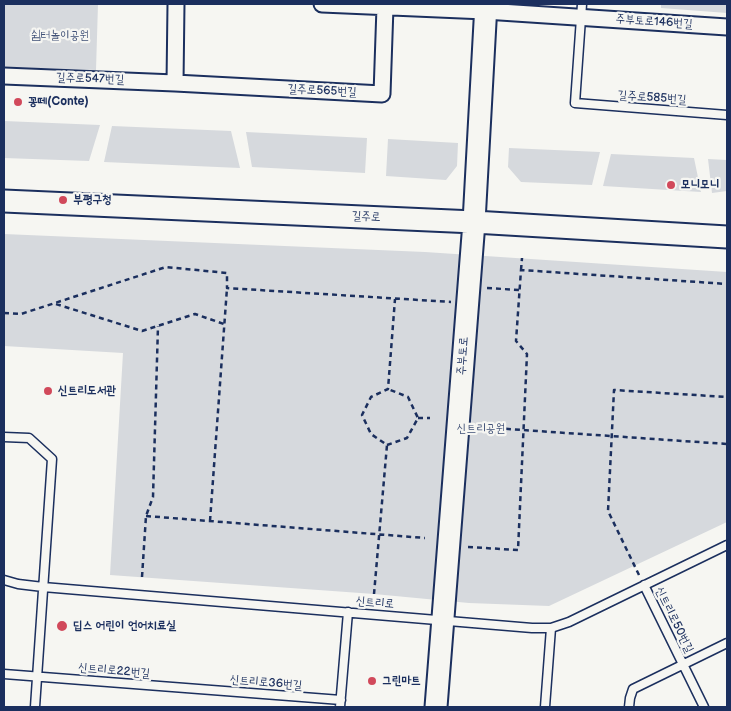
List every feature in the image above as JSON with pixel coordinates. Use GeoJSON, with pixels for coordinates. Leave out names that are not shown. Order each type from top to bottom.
{"type":"FeatureCollection","features":[{"type":"Feature","properties":{"kind":"main road","name":"주부토로"},"geometry":{"type":"LineString","coordinates":[[436,707],[474,222],[485,7]]}},
{"type":"Feature","properties":{"kind":"main road","name":"길주로"},"geometry":{"type":"LineString","coordinates":[[4,201],[474,222],[727,237]]}},
{"type":"Feature","properties":{"kind":"street"},"geometry":{"type":"LineString","coordinates":[[176,4],[176,83]]}},
{"type":"Feature","properties":{"kind":"street","name":"주부토로146번길"},"geometry":{"type":"LineString","coordinates":[[322,4],[385,7],[485,7],[582,10],[727,27]]}},
{"type":"Feature","properties":{"kind":"street","name":"길주로565번길"},"geometry":{"type":"LineString","coordinates":[[176,83],[382,94],[385,7]]}},
{"type":"Feature","properties":{"kind":"street","name":"길주로547번길"},"geometry":{"type":"LineString","coordinates":[[4,76],[176,83]]}},
{"type":"Feature","properties":{"kind":"lane","name":"길주로585번길"},"geometry":{"type":"LineString","coordinates":[[582,10],[575,103],[727,115]]}},
{"type":"Feature","properties":{"kind":"lane"},"geometry":{"type":"LineString","coordinates":[[4,437],[29,438],[52,460],[35,707]]}},
{"type":"Feature","properties":{"kind":"lane","name":"신트리로"},"geometry":{"type":"LineString","coordinates":[[4,580],[43,588],[551,628],[569,622],[727,544]]}},
{"type":"Feature","properties":{"kind":"lane","name":"신트리로50번길"},"geometry":{"type":"LineString","coordinates":[[644,585],[704,707]]}},
{"type":"Feature","properties":{"kind":"lane","name":"신트리로36번길"},"geometry":{"type":"LineString","coordinates":[[189,688],[340,704],[348,612]]}},
{"type":"Feature","properties":{"kind":"lane"},"geometry":{"type":"LineString","coordinates":[[545,707],[551,628]]}},
{"type":"Feature","properties":{"kind":"lane","name":"신트리로50번길"},"geometry":{"type":"LineString","coordinates":[[629,707],[633,689],[727,643]]}},
{"type":"Feature","properties":{"kind":"lane","name":"신트리로22번길"},"geometry":{"type":"LineString","coordinates":[[4,674],[189,688]]}},
{"type":"Feature","properties":{"kind":"path"},"geometry":{"type":"LineString","coordinates":[[468,547],[518,550],[527,354],[516,342],[522,258]]}},
{"type":"Feature","properties":{"kind":"path"},"geometry":{"type":"LineString","coordinates":[[4,312],[21,314],[166,267],[227,273],[210,521]]}},
{"type":"Feature","properties":{"kind":"path"},"geometry":{"type":"LineString","coordinates":[[521,270],[727,284]]}},
{"type":"Feature","properties":{"kind":"path"},"geometry":{"type":"LineString","coordinates":[[468,287],[520,290]]}},
{"type":"Feature","properties":{"kind":"path"},"geometry":{"type":"LineString","coordinates":[[227,288],[452,302]]}},
{"type":"Feature","properties":{"kind":"path"},"geometry":{"type":"LineString","coordinates":[[388,389],[395,299]]}},
{"type":"Feature","properties":{"kind":"path"},"geometry":{"type":"LineString","coordinates":[[55,303],[142,331],[195,314],[224,324]]}},
{"type":"Feature","properties":{"kind":"path"},"geometry":{"type":"LineString","coordinates":[[142,577],[146,516],[153,497],[158,326]]}},
{"type":"Feature","properties":{"kind":"path"},"geometry":{"type":"LineString","coordinates":[[387,445],[371,434],[362,415],[371,396],[388,389],[408,397],[418,418]]}},
{"type":"Feature","properties":{"kind":"path"},"geometry":{"type":"LineString","coordinates":[[644,585],[608,511],[614,390],[727,397]]}},
{"type":"Feature","properties":{"kind":"path"},"geometry":{"type":"LineString","coordinates":[[418,418],[430,418]]}},
{"type":"Feature","properties":{"kind":"path"},"geometry":{"type":"LineString","coordinates":[[387,445],[407,438],[418,418]]}},
{"type":"Feature","properties":{"kind":"path"},"geometry":{"type":"LineString","coordinates":[[479,427],[727,444]]}},
{"type":"Feature","properties":{"kind":"path"},"geometry":{"type":"LineString","coordinates":[[374,594],[387,445]]}},
{"type":"Feature","properties":{"kind":"path"},"geometry":{"type":"LineString","coordinates":[[146,516],[425,538]]}},
{"type":"Feature","properties":{"kind":"green space","name":"쉼터놀이공원"},"geometry":{"type":"Polygon","coordinates":[[[4,4],[98,4],[96,70],[4,67],[4,4]]]}},
{"type":"Feature","properties":{"kind":"green space"},"geometry":{"type":"Polygon","coordinates":[[[661,4],[727,4],[727,13],[661,8],[661,4]]]}},
{"type":"Feature","properties":{"kind":"green space"},"geometry":{"type":"Polygon","coordinates":[[[4,121],[100,125],[89,161],[4,158],[4,121]]]}},
{"type":"Feature","properties":{"kind":"green space"},"geometry":{"type":"Polygon","coordinates":[[[112,126],[231,131],[240,168],[104,162],[112,126]]]}},
{"type":"Feature","properties":{"kind":"green space"},"geometry":{"type":"Polygon","coordinates":[[[246,132],[367,138],[365,173],[252,167],[246,132]]]}},
{"type":"Feature","properties":{"kind":"green space"},"geometry":{"type":"Polygon","coordinates":[[[388,139],[458,143],[457,166],[446,180],[386,176],[388,139]]]}},
{"type":"Feature","properties":{"kind":"green space"},"geometry":{"type":"Polygon","coordinates":[[[509,148],[600,152],[592,185],[521,182],[508,167],[509,148]]]}},
{"type":"Feature","properties":{"kind":"green space"},"geometry":{"type":"Polygon","coordinates":[[[611,154],[694,158],[701,192],[603,186],[611,154]]]}},
{"type":"Feature","properties":{"kind":"green space"},"geometry":{"type":"Polygon","coordinates":[[[708,159],[727,160],[727,191],[712,193],[708,159]]]}},
{"type":"Feature","properties":{"kind":"green space","name":"신트리공원"},"geometry":{"type":"Polygon","coordinates":[[[4,234],[425,252],[727,272],[727,522],[549,606],[469,603],[374,594],[110,575],[123,353],[4,346],[4,234]]]}},
{"type":"Feature","properties":{"kind":"place","name":"꽁떼(Conte)"},"geometry":{"type":"Point","coordinates":[18,102]}},
{"type":"Feature","properties":{"kind":"place","name":"모니모니"},"geometry":{"type":"Point","coordinates":[671,185]}},
{"type":"Feature","properties":{"kind":"place","name":"부평구청"},"geometry":{"type":"Point","coordinates":[63,200]}},
{"type":"Feature","properties":{"kind":"place","name":"신트리도서관"},"geometry":{"type":"Point","coordinates":[48,391]}},
{"type":"Feature","properties":{"kind":"place","name":"딥스 어린이 언어치료실"},"geometry":{"type":"Point","coordinates":[62,626]}},
{"type":"Feature","properties":{"kind":"place","name":"그린마트"},"geometry":{"type":"Point","coordinates":[372,681]}}]}
